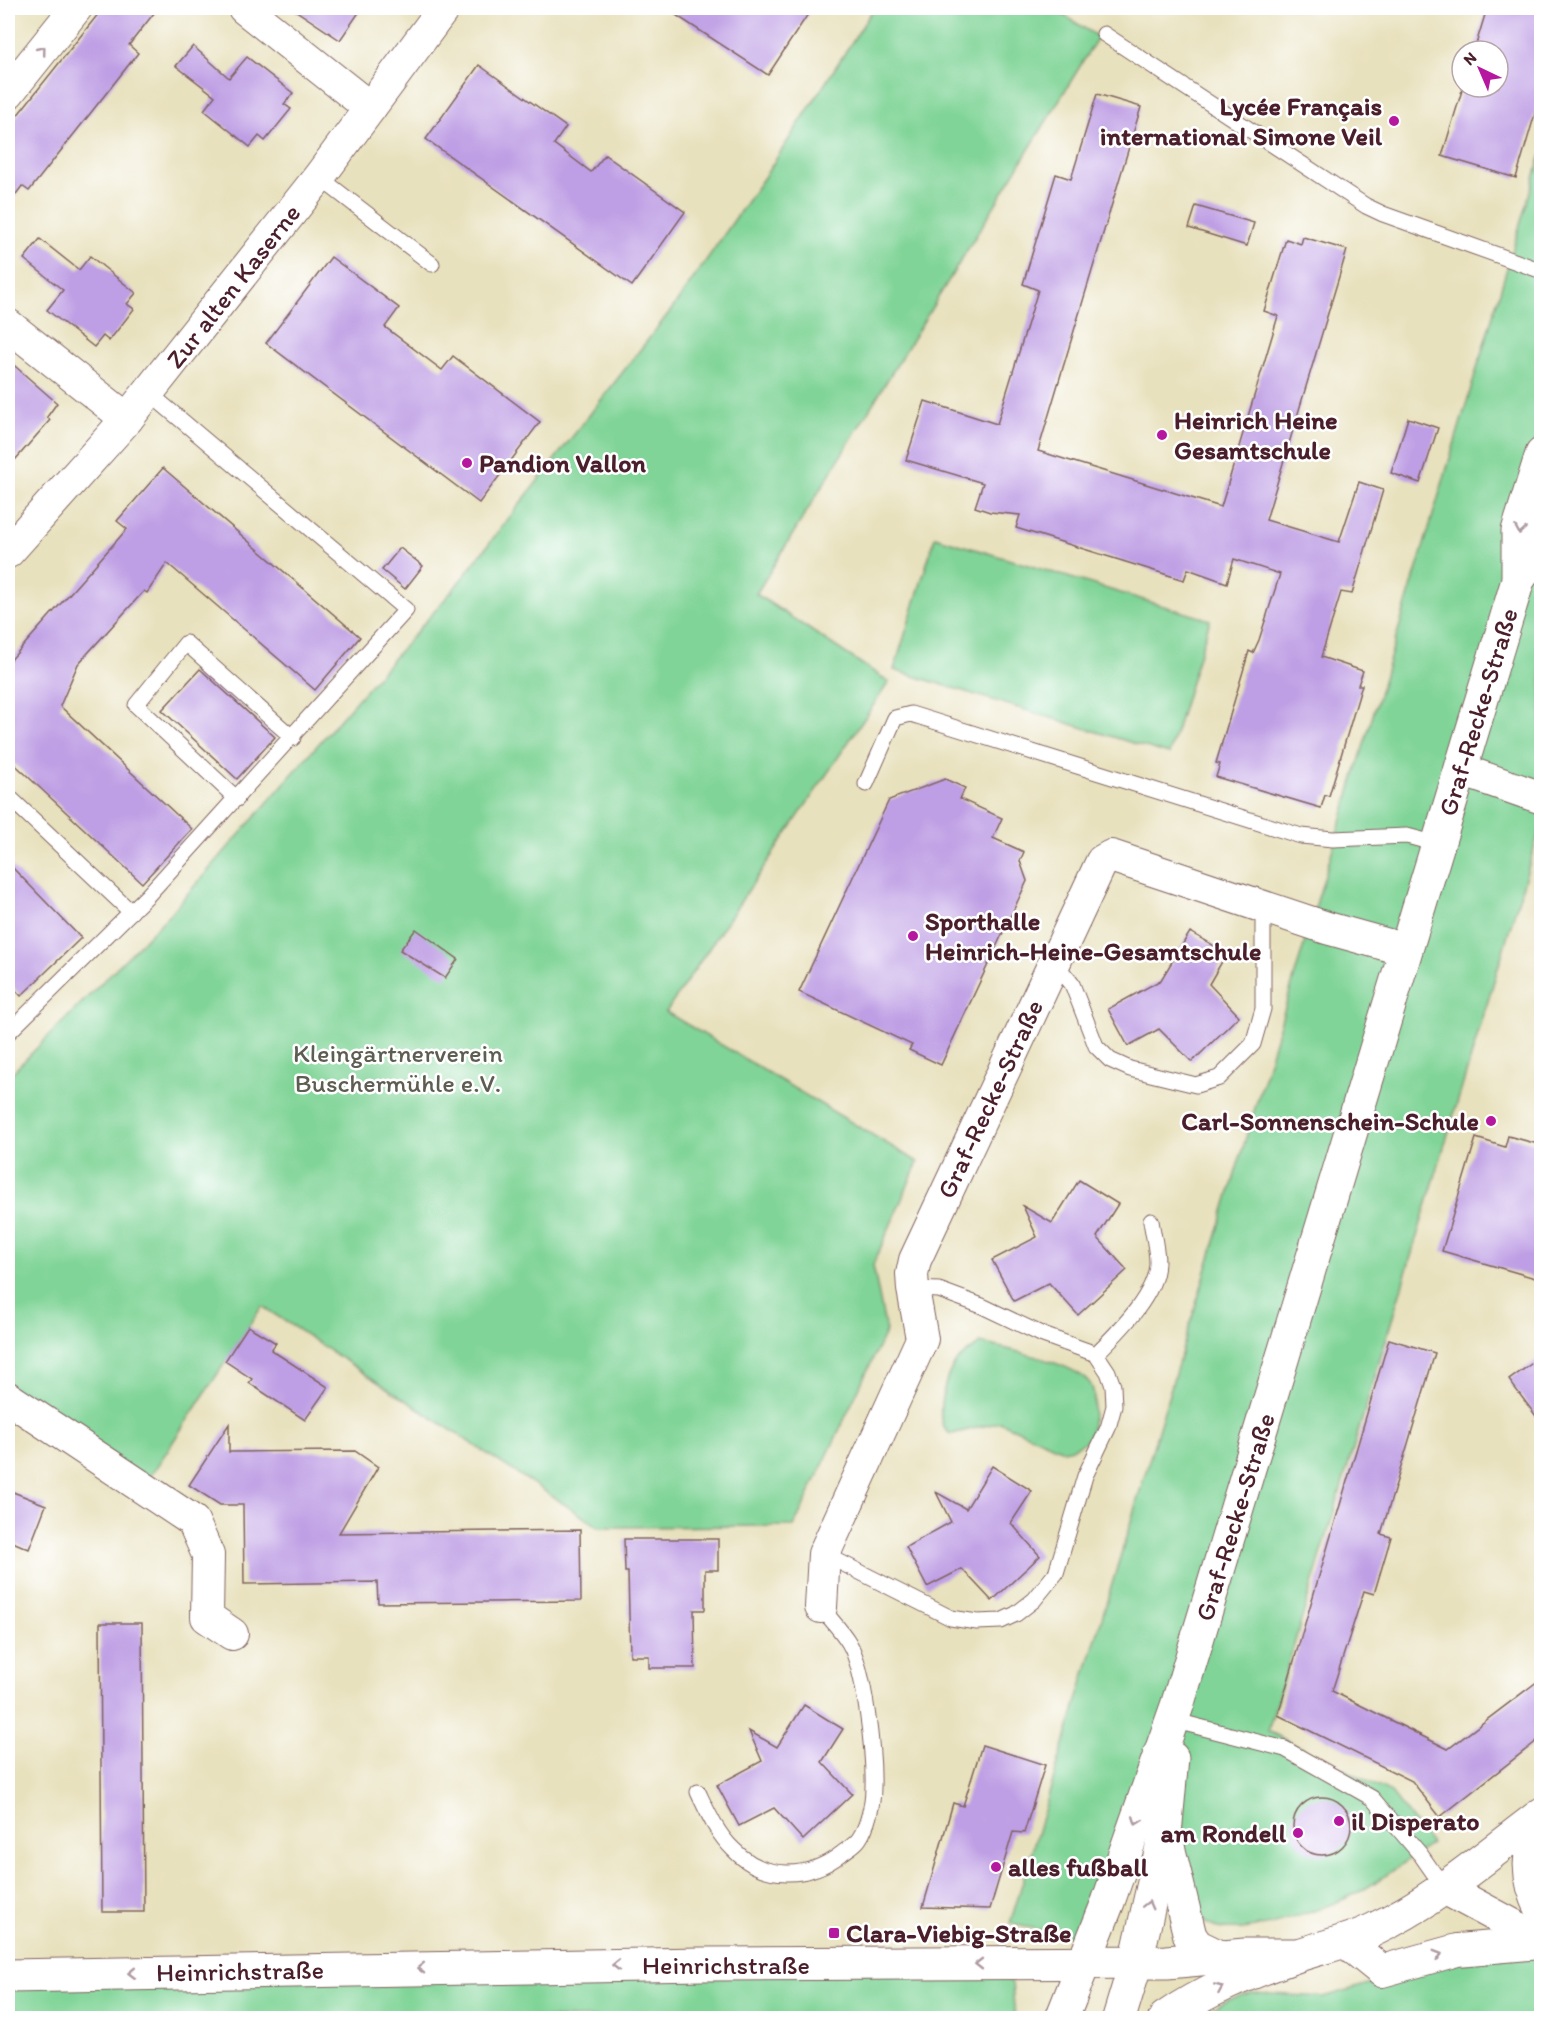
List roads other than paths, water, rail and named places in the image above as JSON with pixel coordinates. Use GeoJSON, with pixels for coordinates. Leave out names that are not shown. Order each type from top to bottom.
{"type":"FeatureCollection","features":[{"type":"Feature","properties":{"kind":"street"},"geometry":{"type":"LineString","coordinates":[[8,93],[76,8]]}},
{"type":"Feature","properties":{"kind":"street"},"geometry":{"type":"LineString","coordinates":[[244,8],[370,108]]}},
{"type":"Feature","properties":{"kind":"street","name":"Zur alten Kaserne"},"geometry":{"type":"LineString","coordinates":[[8,552],[127,419],[319,177],[444,8]]}},
{"type":"Feature","properties":{"kind":"street"},"geometry":{"type":"LineString","coordinates":[[8,325],[127,419]]}},
{"type":"Feature","properties":{"kind":"street","name":"Graf-Recke-Straße"},"geometry":{"type":"LineString","coordinates":[[1062,2019],[1176,1713],[1518,580],[1518,531],[1542,454]]}},
{"type":"Feature","properties":{"kind":"street","name":"Graf-Recke-Straße"},"geometry":{"type":"LineString","coordinates":[[1518,580],[1542,545]]}},
{"type":"Feature","properties":{"kind":"street"},"geometry":{"type":"LineString","coordinates":[[1461,770],[1542,798]]}},
{"type":"Feature","properties":{"kind":"street","name":"Graf-Recke-Straße"},"geometry":{"type":"LineString","coordinates":[[821,1607],[824,1554],[922,1339],[913,1289],[912,1274],[915,1260],[1102,861],[1111,856],[1263,907],[1406,950]]}},
{"type":"Feature","properties":{"kind":"street"},"geometry":{"type":"LineString","coordinates":[[8,1398],[193,1521],[208,1555],[207,1617],[232,1634]]}},
{"type":"Feature","properties":{"kind":"street","name":"Graf-Recke-Straße"},"geometry":{"type":"LineString","coordinates":[[1119,2019],[1136,1962],[1165,1834],[1176,1713]]}},
{"type":"Feature","properties":{"kind":"street"},"geometry":{"type":"LineString","coordinates":[[1165,2019],[1210,1991],[1297,1955],[1346,1942],[1404,1914],[1444,1888],[1542,1814]]}},
{"type":"Feature","properties":{"kind":"street"},"geometry":{"type":"LineString","coordinates":[[1542,1819],[1530,1846],[1527,1867],[1532,1888],[1542,1911]]}},
{"type":"Feature","properties":{"kind":"street"},"geometry":{"type":"LineString","coordinates":[[1165,1834],[1190,1936],[1197,1946],[1220,1957]]}},
{"type":"Feature","properties":{"kind":"street"},"geometry":{"type":"LineString","coordinates":[[1444,1888],[1522,1930],[1542,1937]]}},
{"type":"Feature","properties":{"kind":"street"},"geometry":{"type":"LineString","coordinates":[[1346,1942],[1382,1971],[1457,1950],[1542,1943]]}},
{"type":"Feature","properties":{"kind":"street","name":"Heinrichstraße"},"geometry":{"type":"LineString","coordinates":[[8,1976],[702,1964],[1136,1962],[1297,1955]]}},
{"type":"Feature","properties":{"kind":"lane"},"geometry":{"type":"LineString","coordinates":[[1104,34],[1366,206],[1542,271]]}},
{"type":"Feature","properties":{"kind":"lane"},"geometry":{"type":"LineString","coordinates":[[319,177],[432,264]]}},
{"type":"Feature","properties":{"kind":"lane"},"geometry":{"type":"LineString","coordinates":[[8,1033],[130,912],[237,799],[406,610],[148,392]]}},
{"type":"Feature","properties":{"kind":"lane"},"geometry":{"type":"LineString","coordinates":[[237,799],[136,705],[186,643],[293,738]]}},
{"type":"Feature","properties":{"kind":"lane","name":"Graf-Recke-Straße"},"geometry":{"type":"LineString","coordinates":[[866,784],[895,718],[911,714],[1301,836],[1333,839],[1407,836],[1437,844]]}},
{"type":"Feature","properties":{"kind":"lane"},"geometry":{"type":"LineString","coordinates":[[8,795],[130,912]]}},
{"type":"Feature","properties":{"kind":"lane"},"geometry":{"type":"LineString","coordinates":[[1054,962],[1072,984],[1096,1046],[1110,1060],[1130,1069],[1196,1085],[1219,1078],[1234,1066],[1253,1044],[1263,1009],[1263,907]]}},
{"type":"Feature","properties":{"kind":"lane"},"geometry":{"type":"LineString","coordinates":[[1096,1354],[1128,1323],[1145,1296],[1157,1265],[1151,1221]]}},
{"type":"Feature","properties":{"kind":"lane"},"geometry":{"type":"LineString","coordinates":[[824,1554],[951,1618],[978,1622],[1001,1621],[1016,1614],[1034,1600],[1056,1574],[1085,1476],[1108,1428],[1114,1406],[1113,1386],[1108,1372],[1096,1354],[1043,1335],[982,1306],[939,1290],[913,1289]]}},
{"type":"Feature","properties":{"kind":"lane"},"geometry":{"type":"LineString","coordinates":[[698,1792],[718,1832],[735,1852],[756,1865],[783,1873],[802,1874],[828,1864],[858,1840],[866,1824],[873,1789],[870,1741],[857,1666],[850,1644],[821,1607]]}},
{"type":"Feature","properties":{"kind":"lane"},"geometry":{"type":"LineString","coordinates":[[1176,1713],[1285,1749],[1372,1798],[1421,1856],[1444,1888]]}},
{"type":"Feature","properties":{"kind":"place","name":"Lycée Français international Simone Veil"},"geometry":{"type":"Point","coordinates":[1394,121]}},
{"type":"Feature","properties":{"kind":"place","name":"Heinrich Heine Gesamtschule"},"geometry":{"type":"Point","coordinates":[1162,435]}},
{"type":"Feature","properties":{"kind":"place","name":"Pandion Vallon"},"geometry":{"type":"Point","coordinates":[467,463]}},
{"type":"Feature","properties":{"kind":"place","name":"Sporthalle Heinrich-Heine-Gesamtschule"},"geometry":{"type":"Point","coordinates":[913,936]}},
{"type":"Feature","properties":{"kind":"place","name":"Carl-Sonnenschein-Schule"},"geometry":{"type":"Point","coordinates":[1491,1121]}},
{"type":"Feature","properties":{"kind":"place","name":"il Disperato"},"geometry":{"type":"Point","coordinates":[1339,1821]}},
{"type":"Feature","properties":{"kind":"place","name":"am Rondell"},"geometry":{"type":"Point","coordinates":[1298,1833]}},
{"type":"Feature","properties":{"kind":"place","name":"alles fußball"},"geometry":{"type":"Point","coordinates":[996,1867]}},
{"type":"Feature","properties":{"kind":"place","name":"Clara-Viebig-Straße"},"geometry":{"type":"Point","coordinates":[834,1933]}},
{"type":"Feature","properties":{"kind":"park label","name":"Kleingärtnerverein Buschermühle e.V."},"geometry":{"type":"Point","coordinates":[398,1068]}}]}
